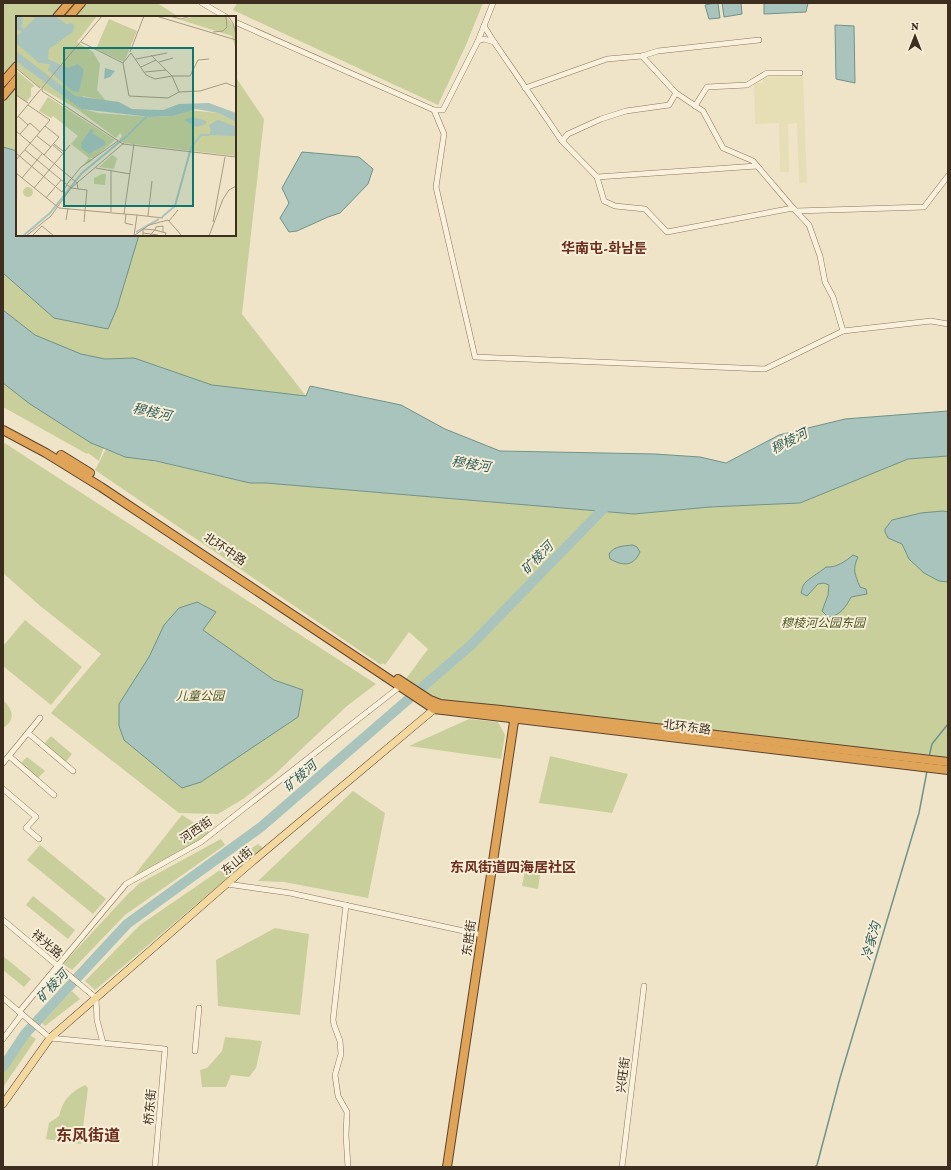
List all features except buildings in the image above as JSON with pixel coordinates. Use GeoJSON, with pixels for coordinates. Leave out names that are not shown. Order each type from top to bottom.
{"type":"FeatureCollection","features":[{"type":"Feature","properties":{"kind":"highway"},"geometry":{"type":"LineString","coordinates":[[58,16],[69,3]]}},
{"type":"Feature","properties":{"kind":"highway"},"geometry":{"type":"LineString","coordinates":[[70,16],[81,3]]}},
{"type":"Feature","properties":{"kind":"highway"},"geometry":{"type":"LineString","coordinates":[[3,82],[16,67]]}},
{"type":"Feature","properties":{"kind":"highway"},"geometry":{"type":"LineString","coordinates":[[3,96],[16,80]]}},
{"type":"Feature","properties":{"kind":"highway","name":"北环中路"},"geometry":{"type":"LineString","coordinates":[[3,424],[76,464],[427,702]]}},
{"type":"Feature","properties":{"kind":"highway","name":"北环中路"},"geometry":{"type":"LineString","coordinates":[[3,430],[84,475],[402,685]]}},
{"type":"Feature","properties":{"kind":"highway","name":"北环东路"},"geometry":{"type":"LineString","coordinates":[[427,702],[437,707],[948,762]]}},
{"type":"Feature","properties":{"kind":"highway","name":"北环东路"},"geometry":{"type":"LineString","coordinates":[[515,715],[948,770]]}},
{"type":"Feature","properties":{"kind":"highway","name":"东胜街"},"geometry":{"type":"LineString","coordinates":[[447,1167],[515,715]]}},
{"type":"Feature","properties":{"kind":"main road","name":"东山街"},"geometry":{"type":"LineString","coordinates":[[3,1104],[48,1036],[96,998],[227,884],[437,707]]}},
{"type":"Feature","properties":{"kind":"street"},"geometry":{"type":"LineString","coordinates":[[202,3],[224,16]]}},
{"type":"Feature","properties":{"kind":"street"},"geometry":{"type":"LineString","coordinates":[[236,22],[434,110],[443,110],[478,41],[493,3]]}},
{"type":"Feature","properties":{"kind":"street"},"geometry":{"type":"LineString","coordinates":[[484,26],[562,141],[597,177],[604,201],[615,206],[645,209],[667,232],[794,210],[924,207],[948,176]]}},
{"type":"Feature","properties":{"kind":"street"},"geometry":{"type":"LineString","coordinates":[[478,41],[484,39],[494,42]]}},
{"type":"Feature","properties":{"kind":"street"},"geometry":{"type":"LineString","coordinates":[[525,88],[607,59],[642,56],[658,51],[759,40]]}},
{"type":"Feature","properties":{"kind":"street"},"geometry":{"type":"LineString","coordinates":[[642,56],[676,93],[703,111],[723,148],[753,161],[794,210],[809,225],[820,256],[825,282],[833,297],[843,331]]}},
{"type":"Feature","properties":{"kind":"street"},"geometry":{"type":"LineString","coordinates":[[695,106],[707,87],[747,85],[767,73],[800,73]]}},
{"type":"Feature","properties":{"kind":"street"},"geometry":{"type":"LineString","coordinates":[[562,141],[568,134],[601,119],[626,111],[669,105],[676,93]]}},
{"type":"Feature","properties":{"kind":"street"},"geometry":{"type":"LineString","coordinates":[[434,110],[444,134],[436,187],[475,357],[765,369],[843,331],[931,321],[948,324]]}},
{"type":"Feature","properties":{"kind":"street"},"geometry":{"type":"LineString","coordinates":[[597,177],[757,166]]}},
{"type":"Feature","properties":{"kind":"street","name":"河西街"},"geometry":{"type":"LineString","coordinates":[[3,1039],[20,1013],[57,965],[126,884],[201,842],[402,685]]}},
{"type":"Feature","properties":{"kind":"street"},"geometry":{"type":"LineString","coordinates":[[3,763],[40,718]]}},
{"type":"Feature","properties":{"kind":"street"},"geometry":{"type":"LineString","coordinates":[[28,733],[73,771]]}},
{"type":"Feature","properties":{"kind":"street"},"geometry":{"type":"LineString","coordinates":[[9,756],[54,794]]}},
{"type":"Feature","properties":{"kind":"street"},"geometry":{"type":"LineString","coordinates":[[3,789],[36,816],[26,828],[39,839]]}},
{"type":"Feature","properties":{"kind":"street"},"geometry":{"type":"LineString","coordinates":[[227,884],[290,893],[482,935]]}},
{"type":"Feature","properties":{"kind":"street"},"geometry":{"type":"LineString","coordinates":[[346,905],[333,1020],[340,1041],[341,1054],[335,1075],[338,1096],[347,1112],[346,1136],[348,1167]]}},
{"type":"Feature","properties":{"kind":"street","name":"祥光路"},"geometry":{"type":"LineString","coordinates":[[3,920],[96,998]]}},
{"type":"Feature","properties":{"kind":"street","name":"兴旺街"},"geometry":{"type":"LineString","coordinates":[[622,1167],[644,986]]}},
{"type":"Feature","properties":{"kind":"street"},"geometry":{"type":"LineString","coordinates":[[3,998],[48,1036],[103,1043],[97,1020],[96,998]]}},
{"type":"Feature","properties":{"kind":"street"},"geometry":{"type":"LineString","coordinates":[[195,1052],[199,1008]]}},
{"type":"Feature","properties":{"kind":"street","name":"桥东街"},"geometry":{"type":"LineString","coordinates":[[103,1043],[165,1049],[154,1167]]}},
{"type":"Feature","properties":{"kind":"shaded area"},"geometry":{"type":"Polygon","coordinates":[[[803,76],[807,183],[799,183],[797,123],[788,124],[789,172],[780,172],[779,123],[755,124],[754,83],[763,83],[763,77],[803,76]]]}},
{"type":"Feature","properties":{"kind":"green space"},"geometry":{"type":"Polygon","coordinates":[[[3,3],[157,3],[177,16],[16,16],[16,236],[236,236],[236,77],[264,119],[242,314],[306,396],[212,385],[135,359],[99,461],[88,453],[87,454],[3,407],[3,3]]]}},
{"type":"Feature","properties":{"kind":"green space"},"geometry":{"type":"Polygon","coordinates":[[[237,3],[483,3],[466,45],[438,105],[233,10],[237,3]]]}},
{"type":"Feature","properties":{"kind":"green space","name":"儿童公园"},"geometry":{"type":"Polygon","coordinates":[[[3,442],[376,684],[347,706],[274,775],[243,799],[218,814],[179,813],[51,713],[101,654],[39,605],[3,573],[3,442]]]}},
{"type":"Feature","properties":{"kind":"green space","name":"穆棱河公园东园"},"geometry":{"type":"Polygon","coordinates":[[[106,449],[125,457],[158,462],[250,483],[266,483],[634,514],[710,507],[800,503],[908,459],[948,456],[948,760],[440,702],[405,680],[428,649],[409,632],[385,665],[383,663],[381,665],[95,470],[106,449]]]}},
{"type":"Feature","properties":{"kind":"green space"},"geometry":{"type":"Polygon","coordinates":[[[25,620],[82,667],[51,705],[3,666],[3,646],[25,620]]]}},
{"type":"Feature","properties":{"kind":"green space"},"geometry":{"type":"Polygon","coordinates":[[[3,700],[9,707],[12,714],[10,722],[3,728],[3,700]]]}},
{"type":"Feature","properties":{"kind":"green space"},"geometry":{"type":"Polygon","coordinates":[[[469,719],[498,722],[505,735],[501,759],[409,746],[469,719]]]}},
{"type":"Feature","properties":{"kind":"green space"},"geometry":{"type":"Polygon","coordinates":[[[51,736],[72,754],[66,762],[44,744],[51,736]]]}},
{"type":"Feature","properties":{"kind":"green space"},"geometry":{"type":"Polygon","coordinates":[[[550,756],[628,774],[612,813],[539,803],[550,756]]]}},
{"type":"Feature","properties":{"kind":"green space"},"geometry":{"type":"Polygon","coordinates":[[[27,757],[45,771],[38,778],[21,763],[27,757]]]}},
{"type":"Feature","properties":{"kind":"green space"},"geometry":{"type":"Polygon","coordinates":[[[353,791],[385,813],[368,898],[284,882],[258,881],[353,791]]]}},
{"type":"Feature","properties":{"kind":"green space"},"geometry":{"type":"Polygon","coordinates":[[[182,815],[209,832],[199,841],[132,878],[182,815]]]}},
{"type":"Feature","properties":{"kind":"green space"},"geometry":{"type":"Polygon","coordinates":[[[221,839],[225,845],[125,915],[72,970],[63,964],[140,883],[221,839]]]}},
{"type":"Feature","properties":{"kind":"green space"},"geometry":{"type":"Polygon","coordinates":[[[258,844],[263,848],[95,990],[85,981],[140,925],[258,844]]]}},
{"type":"Feature","properties":{"kind":"green space"},"geometry":{"type":"Polygon","coordinates":[[[40,845],[106,899],[93,914],[27,860],[40,845]]]}},
{"type":"Feature","properties":{"kind":"green space"},"geometry":{"type":"Polygon","coordinates":[[[527,859],[542,862],[538,889],[522,886],[527,859]]]}},
{"type":"Feature","properties":{"kind":"green space"},"geometry":{"type":"Polygon","coordinates":[[[33,896],[75,930],[68,939],[26,905],[33,896]]]}},
{"type":"Feature","properties":{"kind":"green space"},"geometry":{"type":"Polygon","coordinates":[[[275,928],[309,934],[300,1015],[218,1006],[216,960],[275,928]]]}},
{"type":"Feature","properties":{"kind":"green space"},"geometry":{"type":"Polygon","coordinates":[[[3,956],[31,979],[24,987],[3,970],[3,956]]]}},
{"type":"Feature","properties":{"kind":"green space"},"geometry":{"type":"Polygon","coordinates":[[[72,991],[80,999],[45,1026],[42,1023],[72,991]]]}},
{"type":"Feature","properties":{"kind":"green space"},"geometry":{"type":"Polygon","coordinates":[[[30,1035],[36,1039],[3,1087],[3,1074],[30,1035]]]}},
{"type":"Feature","properties":{"kind":"green space"},"geometry":{"type":"Polygon","coordinates":[[[225,1037],[262,1041],[256,1068],[249,1077],[231,1075],[226,1087],[202,1087],[200,1070],[207,1068],[222,1051],[225,1037]]]}},
{"type":"Feature","properties":{"kind":"green space"},"geometry":{"type":"Polygon","coordinates":[[[85,1085],[88,1088],[81,1144],[46,1139],[49,1123],[59,1116],[68,1097],[85,1085]]]}},
{"type":"Feature","properties":{"kind":"water"},"geometry":{"type":"Polygon","coordinates":[[[718,3],[720,18],[709,19],[705,5],[718,3]]]}},
{"type":"Feature","properties":{"kind":"water"},"geometry":{"type":"Polygon","coordinates":[[[722,3],[741,3],[742,14],[724,17],[722,3]]]}},
{"type":"Feature","properties":{"kind":"water"},"geometry":{"type":"Polygon","coordinates":[[[764,3],[808,3],[806,12],[764,14],[764,3]]]}},
{"type":"Feature","properties":{"kind":"water"},"geometry":{"type":"Polygon","coordinates":[[[835,25],[854,26],[855,83],[836,79],[835,25]]]}},
{"type":"Feature","properties":{"kind":"water"},"geometry":{"type":"Polygon","coordinates":[[[3,147],[16,151],[16,236],[139,236],[117,308],[108,329],[54,318],[3,273],[3,147]]]}},
{"type":"Feature","properties":{"kind":"water"},"geometry":{"type":"Polygon","coordinates":[[[302,152],[359,157],[373,169],[368,184],[340,213],[297,231],[289,232],[280,218],[289,203],[282,188],[302,152]]]}},
{"type":"Feature","properties":{"kind":"water","name":"穆棱河"},"geometry":{"type":"Polygon","coordinates":[[[3,310],[35,335],[81,354],[105,359],[134,358],[212,385],[306,396],[310,386],[401,405],[445,429],[500,451],[655,454],[700,457],[726,463],[779,435],[845,419],[948,411],[948,456],[908,459],[800,503],[710,507],[634,514],[266,483],[250,483],[156,461],[125,457],[91,443],[30,404],[3,383],[3,310]]]}},
{"type":"Feature","properties":{"kind":"water"},"geometry":{"type":"Polygon","coordinates":[[[948,512],[948,582],[939,581],[924,573],[909,559],[902,544],[888,538],[885,532],[885,529],[892,520],[921,513],[948,512]]]}},
{"type":"Feature","properties":{"kind":"water"},"geometry":{"type":"Polygon","coordinates":[[[633,545],[637,547],[640,552],[631,563],[623,564],[610,559],[609,554],[613,549],[633,545]]]}},
{"type":"Feature","properties":{"kind":"water"},"geometry":{"type":"Polygon","coordinates":[[[853,555],[858,557],[855,569],[857,579],[860,587],[866,589],[867,594],[851,597],[839,613],[828,617],[822,611],[828,595],[829,585],[824,583],[818,584],[807,596],[801,593],[804,584],[826,567],[844,562],[853,555]]]}},
{"type":"Feature","properties":{"kind":"water"},"geometry":{"type":"Polygon","coordinates":[[[197,602],[216,612],[203,630],[274,680],[303,690],[298,717],[201,782],[182,788],[124,740],[119,726],[119,704],[149,657],[164,625],[179,608],[197,602]]]}},
{"type":"Feature","properties":{"kind":"waterway","name":"矿棱河"},"geometry":{"type":"LineString","coordinates":[[3,1067],[25,1034],[127,924],[261,827],[471,645],[610,502]]}},
{"type":"Feature","properties":{"kind":"waterway","name":"冷家沟"},"geometry":{"type":"LineString","coordinates":[[929,757],[932,744],[948,724]]}},
{"type":"Feature","properties":{"kind":"waterway","name":"冷家沟"},"geometry":{"type":"LineString","coordinates":[[815,1167],[817,1165],[840,1078],[919,813],[927,771]]}},
{"type":"Feature","properties":{"kind":"district","name":"华南屯-화남툰"},"geometry":{"type":"Point","coordinates":[604,248]}},
{"type":"Feature","properties":{"kind":"district","name":"东风街道四海居社区"},"geometry":{"type":"Point","coordinates":[513,867]}},
{"type":"Feature","properties":{"kind":"district","name":"东风街道"},"geometry":{"type":"Point","coordinates":[88,1135]}}]}
